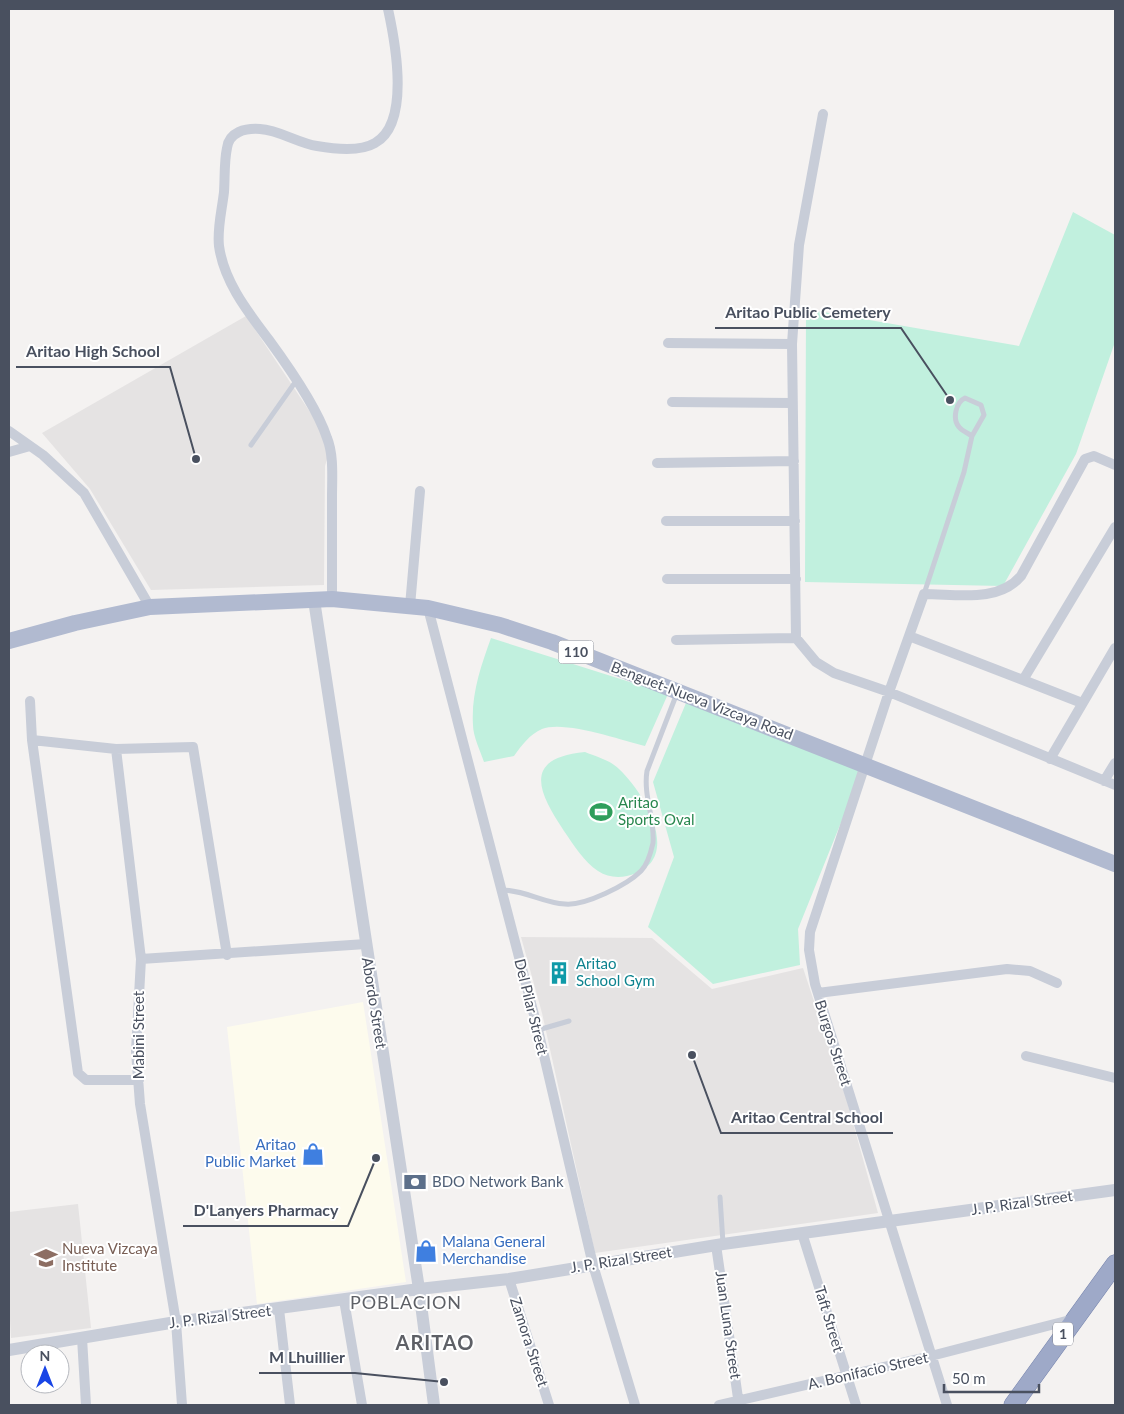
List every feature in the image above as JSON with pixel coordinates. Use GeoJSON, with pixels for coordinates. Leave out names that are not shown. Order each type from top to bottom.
{"type":"FeatureCollection","features":[{"type":"Feature","properties":{"kind":"highway","name":"1"},"geometry":{"type":"LineString","coordinates":[[1013,1405],[1115,1264]]}},
{"type":"Feature","properties":{"kind":"main road","name":"Benguet-Nueva Vizcaya Road"},"geometry":{"type":"LineString","coordinates":[[9,641],[75,623],[150,607],[251,601],[332,599],[428,608],[518,631],[678,690],[1115,864]]}},
{"type":"Feature","properties":{"kind":"street"},"geometry":{"type":"LineString","coordinates":[[332,599],[332,488],[328,439],[320,421],[296,381],[243,305],[224,268],[219,246],[219,222],[227,145],[235,133],[250,129],[262,129],[315,146],[340,148],[364,147],[376,143],[382,138],[392,122],[398,76],[396,41],[388,9]]}},
{"type":"Feature","properties":{"kind":"street"},"geometry":{"type":"LineString","coordinates":[[823,114],[799,245],[792,344],[796,521],[796,638],[816,662],[834,673],[889,692],[1115,785]]}},
{"type":"Feature","properties":{"kind":"street"},"geometry":{"type":"LineString","coordinates":[[668,343],[792,344]]}},
{"type":"Feature","properties":{"kind":"street"},"geometry":{"type":"LineString","coordinates":[[672,402],[792,403]]}},
{"type":"Feature","properties":{"kind":"street"},"geometry":{"type":"LineString","coordinates":[[9,431],[71,479],[84,493],[150,607]]}},
{"type":"Feature","properties":{"kind":"street"},"geometry":{"type":"LineString","coordinates":[[9,452],[30,446]]}},
{"type":"Feature","properties":{"kind":"street"},"geometry":{"type":"LineString","coordinates":[[924,594],[992,594],[1013,586],[1021,576],[1085,459],[1094,456],[1115,465]]}},
{"type":"Feature","properties":{"kind":"street"},"geometry":{"type":"LineString","coordinates":[[657,463],[794,461]]}},
{"type":"Feature","properties":{"kind":"street"},"geometry":{"type":"LineString","coordinates":[[410,606],[420,491]]}},
{"type":"Feature","properties":{"kind":"street"},"geometry":{"type":"LineString","coordinates":[[666,521],[796,521]]}},
{"type":"Feature","properties":{"kind":"street"},"geometry":{"type":"LineString","coordinates":[[1023,680],[1115,528]]}},
{"type":"Feature","properties":{"kind":"street"},"geometry":{"type":"LineString","coordinates":[[667,579],[796,578]]}},
{"type":"Feature","properties":{"kind":"street","name":"Burgos Street"},"geometry":{"type":"LineString","coordinates":[[924,594],[889,692],[810,932],[809,950],[818,993],[891,1222],[930,1356],[947,1405]]}},
{"type":"Feature","properties":{"kind":"street","name":"Abordo Street"},"geometry":{"type":"LineString","coordinates":[[314,600],[434,1405]]}},
{"type":"Feature","properties":{"kind":"street","name":"Del Pilar Street"},"geometry":{"type":"LineString","coordinates":[[428,608],[538,1030],[594,1265],[635,1405]]}},
{"type":"Feature","properties":{"kind":"street"},"geometry":{"type":"LineString","coordinates":[[909,636],[1082,703]]}},
{"type":"Feature","properties":{"kind":"street"},"geometry":{"type":"LineString","coordinates":[[676,640],[796,638]]}},
{"type":"Feature","properties":{"kind":"street"},"geometry":{"type":"LineString","coordinates":[[1050,759],[1115,648]]}},
{"type":"Feature","properties":{"kind":"street"},"geometry":{"type":"LineString","coordinates":[[30,701],[32,740],[78,1073],[86,1080],[139,1080]]}},
{"type":"Feature","properties":{"kind":"street"},"geometry":{"type":"LineString","coordinates":[[32,740],[116,749],[193,747],[227,955]]}},
{"type":"Feature","properties":{"kind":"street","name":"Mabini Street"},"geometry":{"type":"LineString","coordinates":[[116,749],[141,959],[136,1051],[140,1104],[176,1322],[182,1405]]}},
{"type":"Feature","properties":{"kind":"street"},"geometry":{"type":"LineString","coordinates":[[1104,781],[1115,763]]}},
{"type":"Feature","properties":{"kind":"street"},"geometry":{"type":"LineString","coordinates":[[141,959],[227,955],[366,944]]}},
{"type":"Feature","properties":{"kind":"street"},"geometry":{"type":"LineString","coordinates":[[818,993],[1007,969],[1030,971],[1057,983]]}},
{"type":"Feature","properties":{"kind":"street"},"geometry":{"type":"LineString","coordinates":[[1026,1056],[1115,1078]]}},
{"type":"Feature","properties":{"kind":"street","name":"J. P. Rizal Street"},"geometry":{"type":"LineString","coordinates":[[9,1350],[176,1322],[279,1310],[418,1288],[509,1279],[720,1244],[1115,1190]]}},
{"type":"Feature","properties":{"kind":"street","name":"Taft Street"},"geometry":{"type":"LineString","coordinates":[[802,1233],[856,1405]]}},
{"type":"Feature","properties":{"kind":"street","name":"Juan Luna Street"},"geometry":{"type":"LineString","coordinates":[[720,1244],[739,1403]]}},
{"type":"Feature","properties":{"kind":"street","name":"Zamora Street"},"geometry":{"type":"LineString","coordinates":[[509,1279],[549,1405]]}},
{"type":"Feature","properties":{"kind":"street"},"geometry":{"type":"LineString","coordinates":[[344,1300],[362,1405]]}},
{"type":"Feature","properties":{"kind":"street"},"geometry":{"type":"LineString","coordinates":[[279,1310],[290,1405]]}},
{"type":"Feature","properties":{"kind":"street","name":"A. Bonifacio Street"},"geometry":{"type":"LineString","coordinates":[[719,1405],[739,1403],[1074,1319]]}},
{"type":"Feature","properties":{"kind":"street"},"geometry":{"type":"LineString","coordinates":[[82,1338],[86,1405]]}},
{"type":"Feature","properties":{"kind":"lane"},"geometry":{"type":"LineString","coordinates":[[251,444],[296,381]]}},
{"type":"Feature","properties":{"kind":"lane"},"geometry":{"type":"LineString","coordinates":[[924,594],[964,472],[972,436],[981,423],[984,411],[981,405],[964,398],[960,400],[956,409],[957,423],[960,428],[972,436]]}},
{"type":"Feature","properties":{"kind":"lane"},"geometry":{"type":"LineString","coordinates":[[502,890],[523,892],[554,903],[569,905],[603,894],[642,870],[648,859],[652,844],[653,824],[645,784],[647,771],[678,690]]}},
{"type":"Feature","properties":{"kind":"lane"},"geometry":{"type":"LineString","coordinates":[[538,1030],[569,1021]]}},
{"type":"Feature","properties":{"kind":"lane"},"geometry":{"type":"LineString","coordinates":[[720,1197],[720,1244]]}},
{"type":"Feature","properties":{"kind":"shaded area"},"geometry":{"type":"Polygon","coordinates":[[[246,316],[324,433],[329,452],[325,466],[324,585],[151,590],[90,489],[42,433],[246,316]]]}},
{"type":"Feature","properties":{"kind":"shaded area"},"geometry":{"type":"Polygon","coordinates":[[[521,937],[652,938],[712,989],[803,968],[846,1098],[878,1213],[595,1253],[542,1013],[521,937]]]}},
{"type":"Feature","properties":{"kind":"shaded area","name":"Aritao Public Market"},"geometry":{"type":"Polygon","coordinates":[[[363,1002],[406,1282],[257,1304],[227,1027],[363,1002]]]}},
{"type":"Feature","properties":{"kind":"shaded area","name":"Nueva Vizcaya Institute"},"geometry":{"type":"Polygon","coordinates":[[[78,1204],[91,1328],[11,1338],[9,1212],[78,1204]]]}},
{"type":"Feature","properties":{"kind":"green space"},"geometry":{"type":"Polygon","coordinates":[[[1073,212],[1115,235],[1115,342],[1076,454],[1003,586],[805,582],[806,309],[1019,346],[1073,212]]]}},
{"type":"Feature","properties":{"kind":"green space"},"geometry":{"type":"Polygon","coordinates":[[[491,638],[668,694],[645,746],[593,732],[552,727],[542,729],[530,737],[514,756],[484,762],[474,734],[473,714],[478,680],[491,638]]]}},
{"type":"Feature","properties":{"kind":"green space"},"geometry":{"type":"Polygon","coordinates":[[[686,703],[863,768],[798,929],[800,965],[713,984],[648,927],[674,857],[653,782],[686,703]]]}},
{"type":"Feature","properties":{"kind":"green space","name":"Aritao Sports Oval"},"geometry":{"type":"Polygon","coordinates":[[[585,752],[607,761],[619,769],[640,794],[649,810],[655,827],[657,843],[654,857],[645,869],[620,877],[608,876],[598,871],[583,858],[547,803],[541,779],[544,769],[551,761],[585,752]]]}},
{"type":"Feature","properties":{"kind":"place","name":"Aritao Public Cemetery"},"geometry":{"type":"Point","coordinates":[950,400]}},
{"type":"Feature","properties":{"kind":"place","name":"Aritao High School"},"geometry":{"type":"Point","coordinates":[196,459]}},
{"type":"Feature","properties":{"kind":"place","name":"Aritao Sports Oval"},"geometry":{"type":"Point","coordinates":[601,812]}},
{"type":"Feature","properties":{"kind":"place","name":"Aritao School Gym"},"geometry":{"type":"Point","coordinates":[559,973]}},
{"type":"Feature","properties":{"kind":"place","name":"Aritao Central School"},"geometry":{"type":"Point","coordinates":[692,1055]}},
{"type":"Feature","properties":{"kind":"place","name":"Aritao Public Market"},"geometry":{"type":"Point","coordinates":[313,1154]}},
{"type":"Feature","properties":{"kind":"place","name":"D'Lanyers Pharmacy"},"geometry":{"type":"Point","coordinates":[376,1158]}},
{"type":"Feature","properties":{"kind":"place","name":"BDO Network Bank"},"geometry":{"type":"Point","coordinates":[415,1182]}},
{"type":"Feature","properties":{"kind":"place","name":"Malana General Merchandise"},"geometry":{"type":"Point","coordinates":[426,1251]}},
{"type":"Feature","properties":{"kind":"place","name":"Nueva Vizcaya Institute"},"geometry":{"type":"Point","coordinates":[46,1258]}},
{"type":"Feature","properties":{"kind":"place","name":"M Lhuillier"},"geometry":{"type":"Point","coordinates":[444,1382]}},
{"type":"Feature","properties":{"kind":"district","name":"POBLACION"},"geometry":{"type":"Point","coordinates":[406,1303]}},
{"type":"Feature","properties":{"kind":"district","name":"ARITAO"},"geometry":{"type":"Point","coordinates":[435,1343]}}]}
